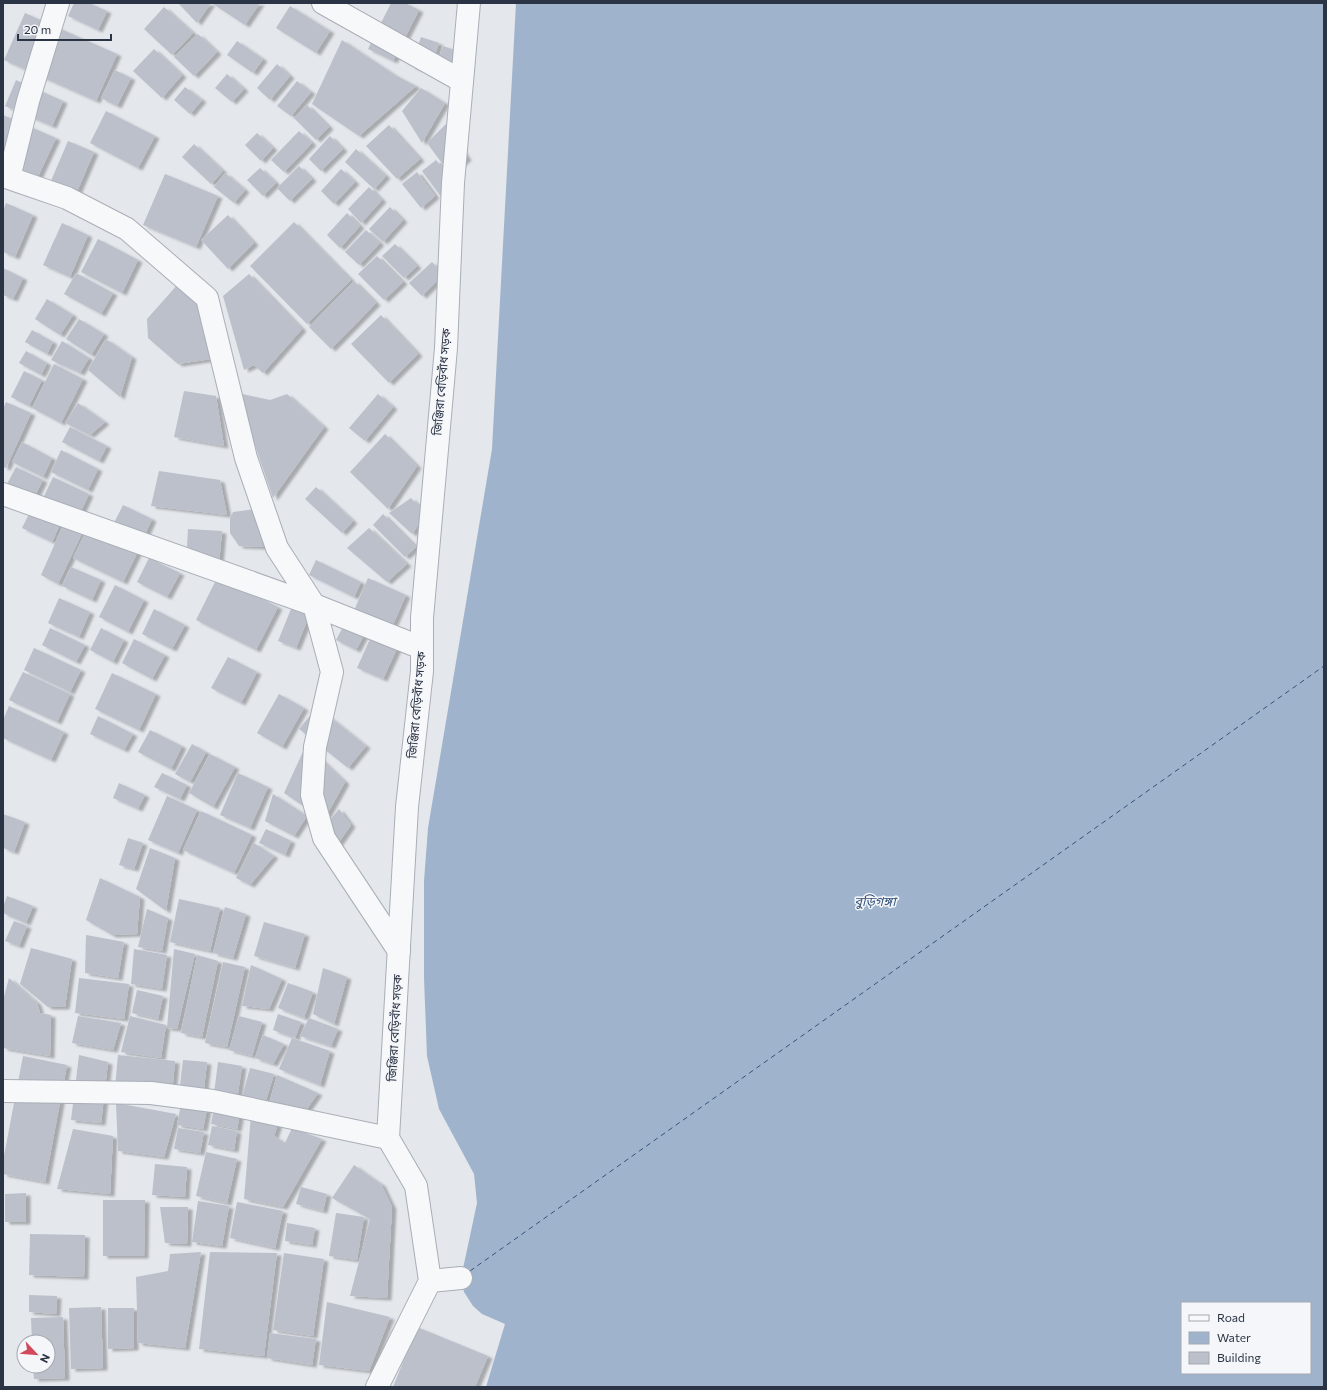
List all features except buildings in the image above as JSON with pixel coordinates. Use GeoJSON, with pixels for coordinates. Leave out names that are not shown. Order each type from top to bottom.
{"type":"FeatureCollection","features":[{"type":"Feature","properties":{"kind":"street"},"geometry":{"type":"LineString","coordinates":[[58,3],[6,177],[67,198],[127,229],[207,298],[246,458],[277,548],[314,605],[332,672],[315,747],[312,795],[324,838],[399,951]]}},
{"type":"Feature","properties":{"kind":"street"},"geometry":{"type":"LineString","coordinates":[[323,3],[462,81]]}},
{"type":"Feature","properties":{"kind":"street","name":"জিঞ্জিরা বেড়িবাঁধ সড়ক"},"geometry":{"type":"LineString","coordinates":[[388,1138],[408,808],[422,671],[422,618],[428,535],[446,348],[453,183],[469,3]]}},
{"type":"Feature","properties":{"kind":"street"},"geometry":{"type":"LineString","coordinates":[[3,494],[314,605],[422,648]]}},
{"type":"Feature","properties":{"kind":"street"},"geometry":{"type":"LineString","coordinates":[[3,1091],[151,1093],[213,1101],[388,1138],[416,1186],[430,1281],[376,1387]]}},
{"type":"Feature","properties":{"kind":"street"},"geometry":{"type":"LineString","coordinates":[[430,1281],[461,1278]]}},
{"type":"Feature","properties":{"kind":"water","name":"বুড়িগঙ্গা"},"geometry":{"type":"Polygon","coordinates":[[[516,3],[1324,3],[1324,1387],[486,1387],[505,1324],[482,1314],[473,1306],[464,1292],[461,1278],[477,1203],[474,1174],[439,1109],[427,1056],[424,978],[424,881],[428,828],[492,449],[516,3]]]}},
{"type":"Feature","properties":{"kind":"ferry route"},"geometry":{"type":"LineString","coordinates":[[470,1271],[1324,666]]}}]}
